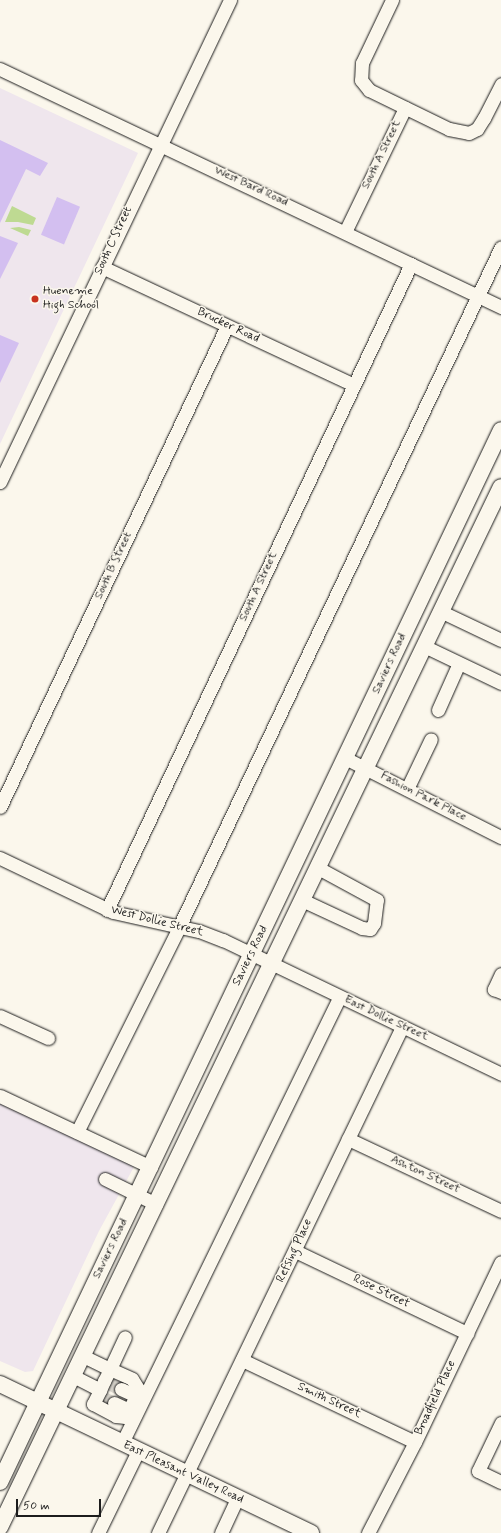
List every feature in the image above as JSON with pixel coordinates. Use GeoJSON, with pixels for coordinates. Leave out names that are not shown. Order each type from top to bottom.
{"type":"FeatureCollection","features":[{"type":"Feature","properties":{"kind":"main road","name":"Saviers Road"},"geometry":{"type":"LineString","coordinates":[[0,1482],[501,430]]}},
{"type":"Feature","properties":{"kind":"main road","name":"Saviers Road"},"geometry":{"type":"LineString","coordinates":[[0,1527],[318,868],[364,767],[426,647],[501,487]]}},
{"type":"Feature","properties":{"kind":"main road","name":"East Pleasant Valley Road"},"geometry":{"type":"LineString","coordinates":[[0,1384],[305,1532]]}},
{"type":"Feature","properties":{"kind":"street","name":"South C Street"},"geometry":{"type":"LineString","coordinates":[[0,482],[230,0]]}},
{"type":"Feature","properties":{"kind":"street"},"geometry":{"type":"LineString","coordinates":[[392,0],[362,63],[361,80],[369,90],[405,108]]}},
{"type":"Feature","properties":{"kind":"street","name":"West Bard Road"},"geometry":{"type":"LineString","coordinates":[[0,68],[501,307]]}},
{"type":"Feature","properties":{"kind":"street","name":"South A Street"},"geometry":{"type":"LineString","coordinates":[[345,232],[405,108],[449,129],[469,133],[477,129],[501,84]]}},
{"type":"Feature","properties":{"kind":"street"},"geometry":{"type":"LineString","coordinates":[[78,1132],[179,927],[501,247]]}},
{"type":"Feature","properties":{"kind":"street","name":"South A Street"},"geometry":{"type":"LineString","coordinates":[[107,910],[411,264]]}},
{"type":"Feature","properties":{"kind":"street","name":"Brucker Road"},"geometry":{"type":"LineString","coordinates":[[102,267],[354,385]]}},
{"type":"Feature","properties":{"kind":"street","name":"South B Street"},"geometry":{"type":"LineString","coordinates":[[0,807],[227,326]]}},
{"type":"Feature","properties":{"kind":"street"},"geometry":{"type":"LineString","coordinates":[[442,612],[501,640]]}},
{"type":"Feature","properties":{"kind":"street"},"geometry":{"type":"LineString","coordinates":[[426,647],[501,683]]}},
{"type":"Feature","properties":{"kind":"street"},"geometry":{"type":"LineString","coordinates":[[438,710],[459,663]]}},
{"type":"Feature","properties":{"kind":"street"},"geometry":{"type":"LineString","coordinates":[[407,790],[431,739]]}},
{"type":"Feature","properties":{"kind":"street","name":"Fashion Park Place"},"geometry":{"type":"LineString","coordinates":[[345,758],[501,837]]}},
{"type":"Feature","properties":{"kind":"street","name":"West Dollie Street"},"geometry":{"type":"LineString","coordinates":[[0,858],[107,910],[140,920],[179,927],[217,938],[271,964]]}},
{"type":"Feature","properties":{"kind":"street"},"geometry":{"type":"LineString","coordinates":[[302,900],[362,928],[370,929],[374,923],[377,900],[318,868]]}},
{"type":"Feature","properties":{"kind":"street","name":"East Dollie Street"},"geometry":{"type":"LineString","coordinates":[[271,964],[501,1074]]}},
{"type":"Feature","properties":{"kind":"street"},"geometry":{"type":"LineString","coordinates":[[501,974],[494,989],[501,992]]}},
{"type":"Feature","properties":{"kind":"street"},"geometry":{"type":"LineString","coordinates":[[125,1337],[104,1386],[93,1404],[115,1410],[125,1417],[135,1403],[340,997]]}},
{"type":"Feature","properties":{"kind":"street"},"geometry":{"type":"LineString","coordinates":[[0,1016],[48,1038]]}},
{"type":"Feature","properties":{"kind":"street","name":"Refsing Place"},"geometry":{"type":"LineString","coordinates":[[158,1533],[402,1027]]}},
{"type":"Feature","properties":{"kind":"street"},"geometry":{"type":"LineString","coordinates":[[0,1096],[151,1167]]}},
{"type":"Feature","properties":{"kind":"street","name":"Ashton Street"},"geometry":{"type":"LineString","coordinates":[[348,1139],[501,1211]]}},
{"type":"Feature","properties":{"kind":"street"},"geometry":{"type":"LineString","coordinates":[[105,1179],[156,1204]]}},
{"type":"Feature","properties":{"kind":"street","name":"Rose Street"},"geometry":{"type":"LineString","coordinates":[[295,1251],[467,1333]]}},
{"type":"Feature","properties":{"kind":"street","name":"Broadfield Place"},"geometry":{"type":"LineString","coordinates":[[368,1533],[415,1442],[501,1262]]}},
{"type":"Feature","properties":{"kind":"street"},"geometry":{"type":"LineString","coordinates":[[83,1356],[104,1386]]}},
{"type":"Feature","properties":{"kind":"street","name":"Smith Street"},"geometry":{"type":"LineString","coordinates":[[242,1360],[415,1442]]}},
{"type":"Feature","properties":{"kind":"street"},"geometry":{"type":"LineString","coordinates":[[73,1376],[104,1386],[132,1379],[139,1390],[122,1444]]}},
{"type":"Feature","properties":{"kind":"street"},"geometry":{"type":"LineString","coordinates":[[121,1389],[135,1403]]}},
{"type":"Feature","properties":{"kind":"street"},"geometry":{"type":"LineString","coordinates":[[106,1436],[115,1410]]}},
{"type":"Feature","properties":{"kind":"street"},"geometry":{"type":"LineString","coordinates":[[501,1423],[478,1471],[501,1482]]}},
{"type":"Feature","properties":{"kind":"street"},"geometry":{"type":"LineString","coordinates":[[98,1533],[138,1451]]}},
{"type":"Feature","properties":{"kind":"street"},"geometry":{"type":"LineString","coordinates":[[221,1533],[237,1498]]}},
{"type":"Feature","properties":{"kind":"shaded area","name":"Hueneme High School"},"geometry":{"type":"Polygon","coordinates":[[[0,88],[138,153],[0,444],[0,88]]]}},
{"type":"Feature","properties":{"kind":"shaded area"},"geometry":{"type":"Polygon","coordinates":[[[0,1096],[135,1165],[99,1231],[33,1371],[25,1372],[0,1361],[0,1096]]]}},
{"type":"Feature","properties":{"kind":"green space"},"geometry":{"type":"Polygon","coordinates":[[[12,206],[36,218],[33,225],[18,222],[5,222],[12,206]]]}},
{"type":"Feature","properties":{"kind":"green space"},"geometry":{"type":"Polygon","coordinates":[[[19,227],[31,230],[28,236],[10,228],[19,227]]]}},
{"type":"Feature","properties":{"kind":"building"},"geometry":{"type":"Polygon","coordinates":[[[0,140],[48,163],[40,176],[26,169],[0,223],[0,140]]]}},
{"type":"Feature","properties":{"kind":"building"},"geometry":{"type":"Polygon","coordinates":[[[57,197],[80,207],[64,245],[41,235],[57,197]]]}},
{"type":"Feature","properties":{"kind":"building"},"geometry":{"type":"Polygon","coordinates":[[[0,236],[18,243],[0,279],[0,236]]]}},
{"type":"Feature","properties":{"kind":"building"},"geometry":{"type":"Polygon","coordinates":[[[0,335],[19,343],[0,383],[0,335]]]}},
{"type":"Feature","properties":{"kind":"tunnel"},"geometry":{"type":"LineString","coordinates":[[109,1383],[121,1389]]}},
{"type":"Feature","properties":{"kind":"tunnel"},"geometry":{"type":"LineString","coordinates":[[102,1397],[114,1403]]}},
{"type":"Feature","properties":{"kind":"place","name":"Hueneme High School"},"geometry":{"type":"Point","coordinates":[35,299]}}]}
